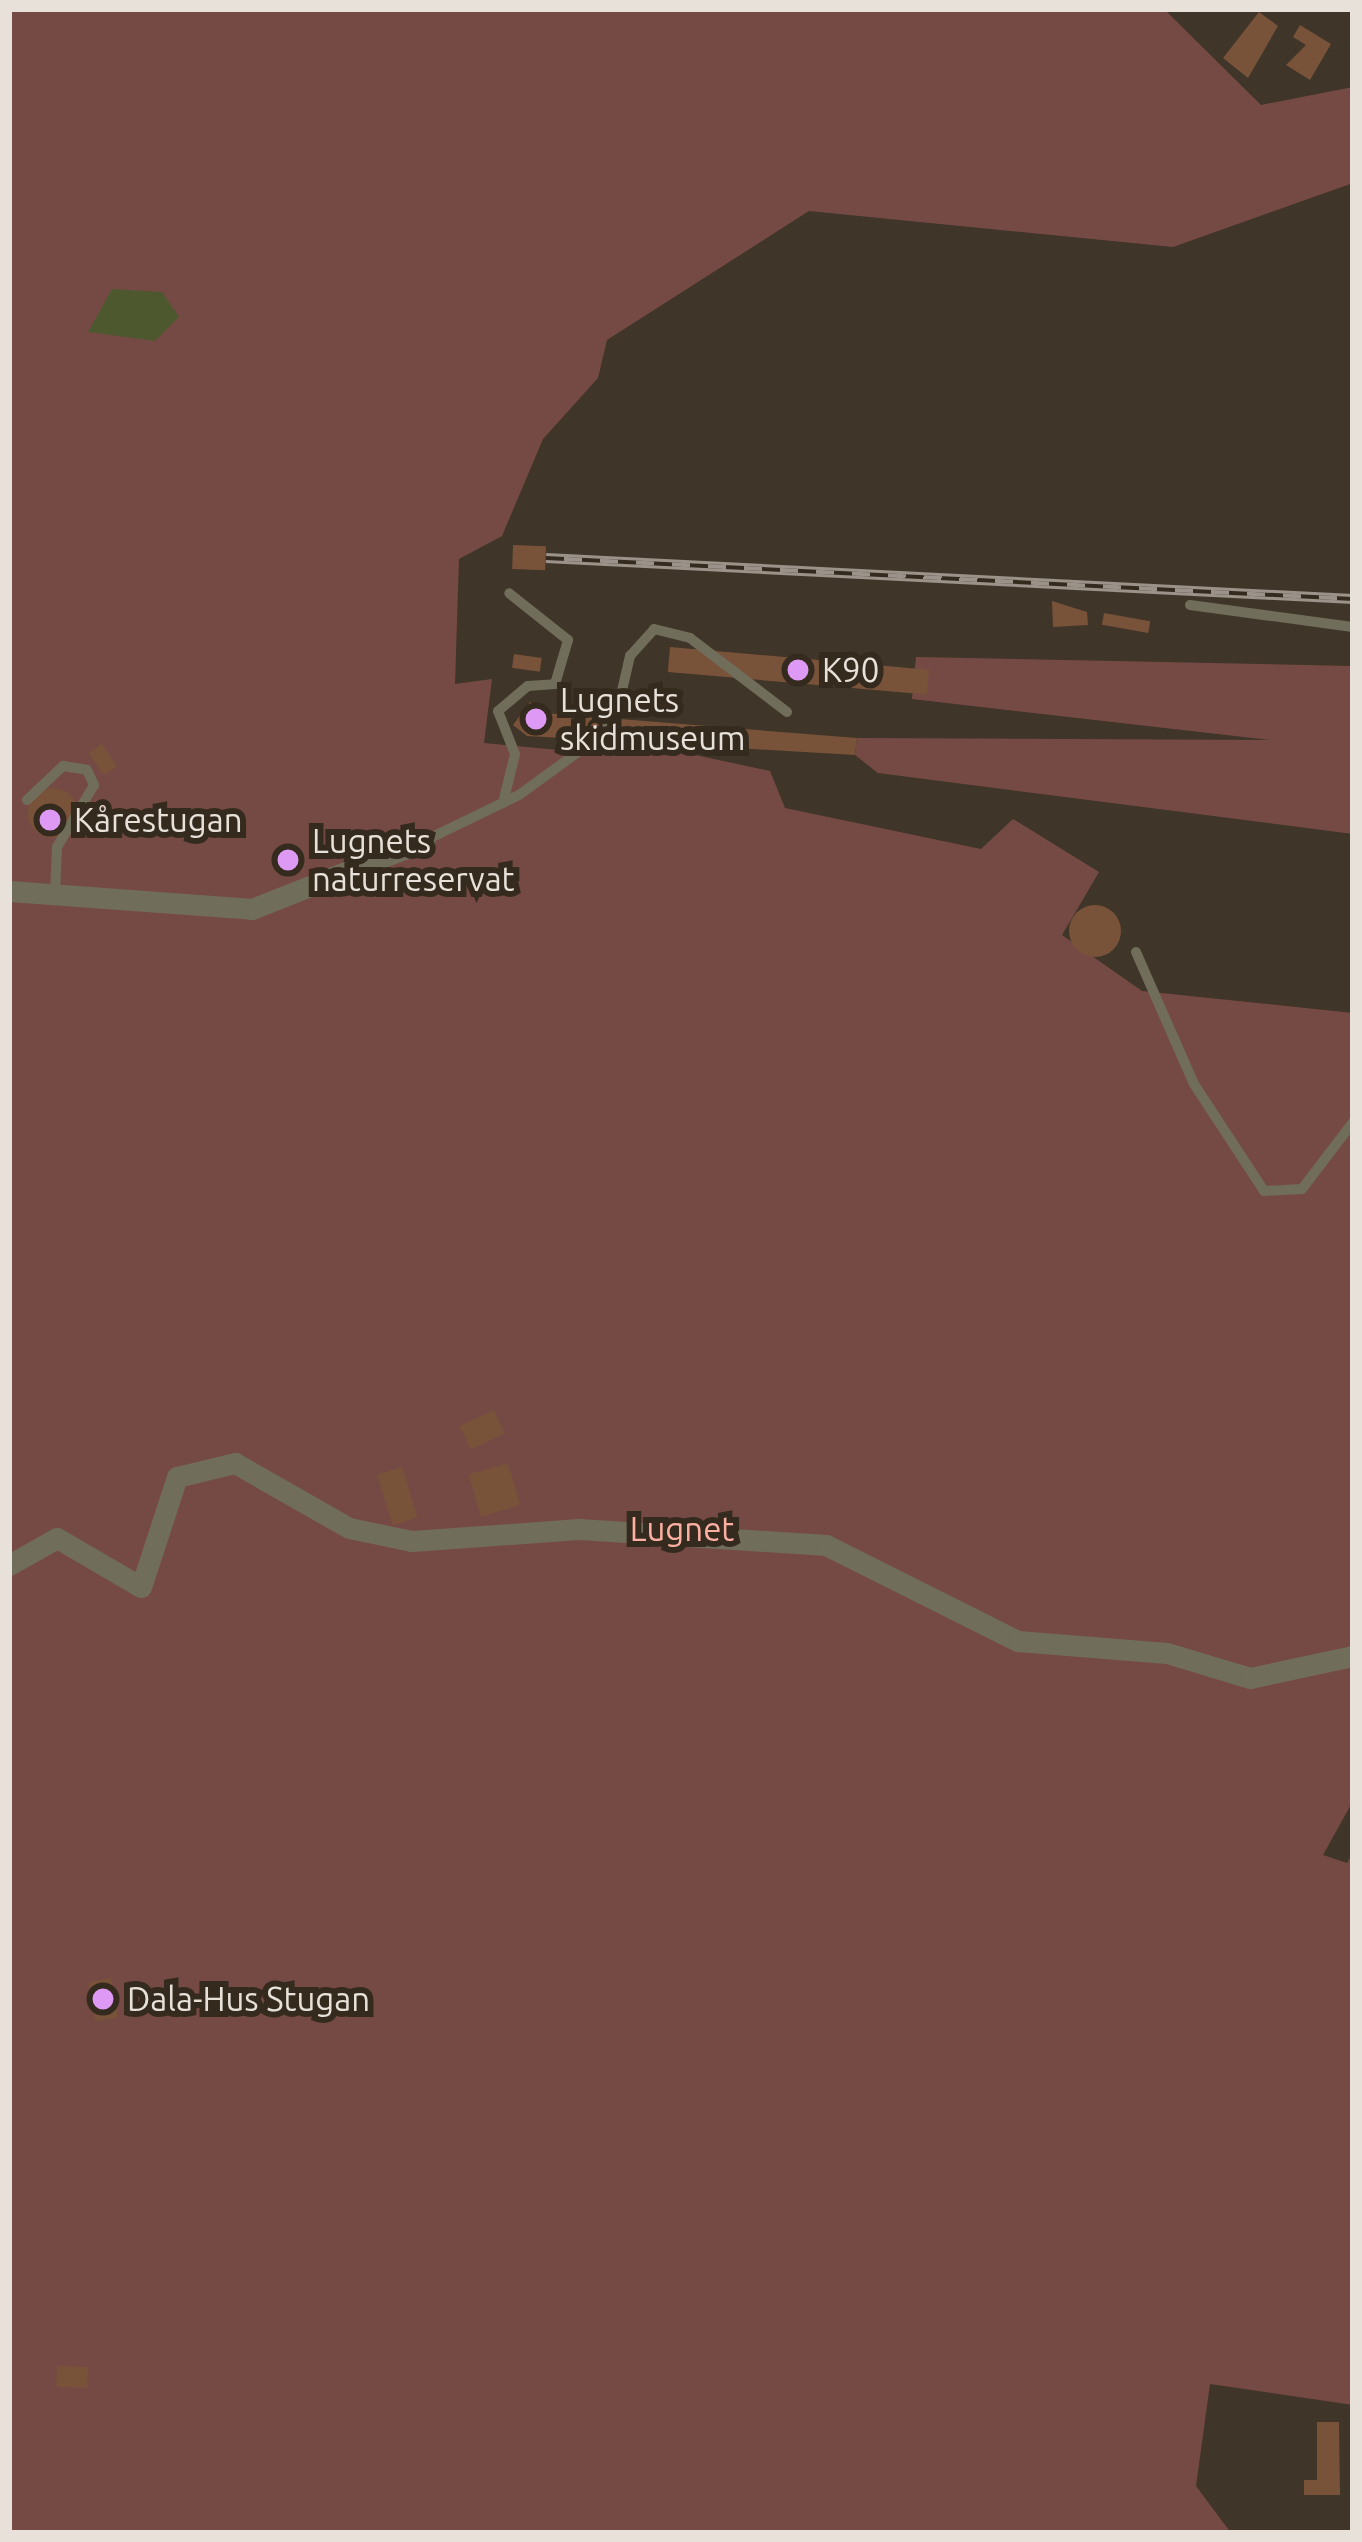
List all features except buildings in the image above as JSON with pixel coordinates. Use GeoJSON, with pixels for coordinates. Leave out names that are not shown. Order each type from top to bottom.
{"type":"FeatureCollection","features":[{"type":"Feature","properties":{"kind":"street"},"geometry":{"type":"LineString","coordinates":[[9,891],[252,909],[424,841]]}},
{"type":"Feature","properties":{"kind":"street"},"geometry":{"type":"LineString","coordinates":[[9,1565],[57,1538],[141,1587],[177,1477],[235,1463],[349,1528],[412,1541],[579,1529],[826,1545],[1018,1641],[1167,1653],[1250,1678],[1353,1656]]}},
{"type":"Feature","properties":{"kind":"lane"},"geometry":{"type":"LineString","coordinates":[[503,802],[515,754],[498,711],[528,686],[555,684],[568,640],[509,593]]}},
{"type":"Feature","properties":{"kind":"lane"},"geometry":{"type":"LineString","coordinates":[[1190,605],[1353,627]]}},
{"type":"Feature","properties":{"kind":"lane"},"geometry":{"type":"LineString","coordinates":[[424,841],[503,802],[616,717],[630,656],[655,629],[690,638],[787,712]]}},
{"type":"Feature","properties":{"kind":"lane"},"geometry":{"type":"LineString","coordinates":[[27,800],[63,766],[87,770],[94,785],[57,847],[55,896]]}},
{"type":"Feature","properties":{"kind":"lane"},"geometry":{"type":"LineString","coordinates":[[1136,952],[1178,1053],[1264,1191],[1302,1189],[1353,1122]]}},
{"type":"Feature","properties":{"kind":"green space","name":"Lugnet"},"geometry":{"type":"Polygon","coordinates":[[[9,9],[1164,9],[1261,105],[1353,87],[1353,183],[1173,247],[809,211],[607,340],[598,378],[543,439],[502,536],[459,559],[455,684],[492,679],[484,743],[600,754],[620,739],[770,771],[785,808],[981,849],[1013,819],[1099,872],[1062,935],[1142,991],[1353,1013],[1353,1801],[1323,1855],[1347,1863],[1353,1853],[1353,2405],[1210,2384],[1196,2486],[1231,2533],[9,2533],[9,9]]]}},
{"type":"Feature","properties":{"kind":"green space"},"geometry":{"type":"Polygon","coordinates":[[[916,657],[1353,666],[1353,834],[878,773],[855,755],[857,738],[1270,740],[912,699],[916,657]]]}},
{"type":"Feature","properties":{"kind":"shaded area"},"geometry":{"type":"Polygon","coordinates":[[[112,289],[162,292],[179,317],[155,341],[88,332],[112,289]]]}},
{"type":"Feature","properties":{"kind":"railway"},"geometry":{"type":"LineString","coordinates":[[546,558],[1353,599]]}},
{"type":"Feature","properties":{"kind":"place","name":"K90"},"geometry":{"type":"Point","coordinates":[798,670]}},
{"type":"Feature","properties":{"kind":"place","name":"Lugnets skidmuseum"},"geometry":{"type":"Point","coordinates":[536,719]}},
{"type":"Feature","properties":{"kind":"place","name":"Kårestugan"},"geometry":{"type":"Point","coordinates":[50,820]}},
{"type":"Feature","properties":{"kind":"place","name":"Lugnets naturreservat"},"geometry":{"type":"Point","coordinates":[288,860]}},
{"type":"Feature","properties":{"kind":"place","name":"Dala-Hus Stugan"},"geometry":{"type":"Point","coordinates":[103,1999]}}]}
